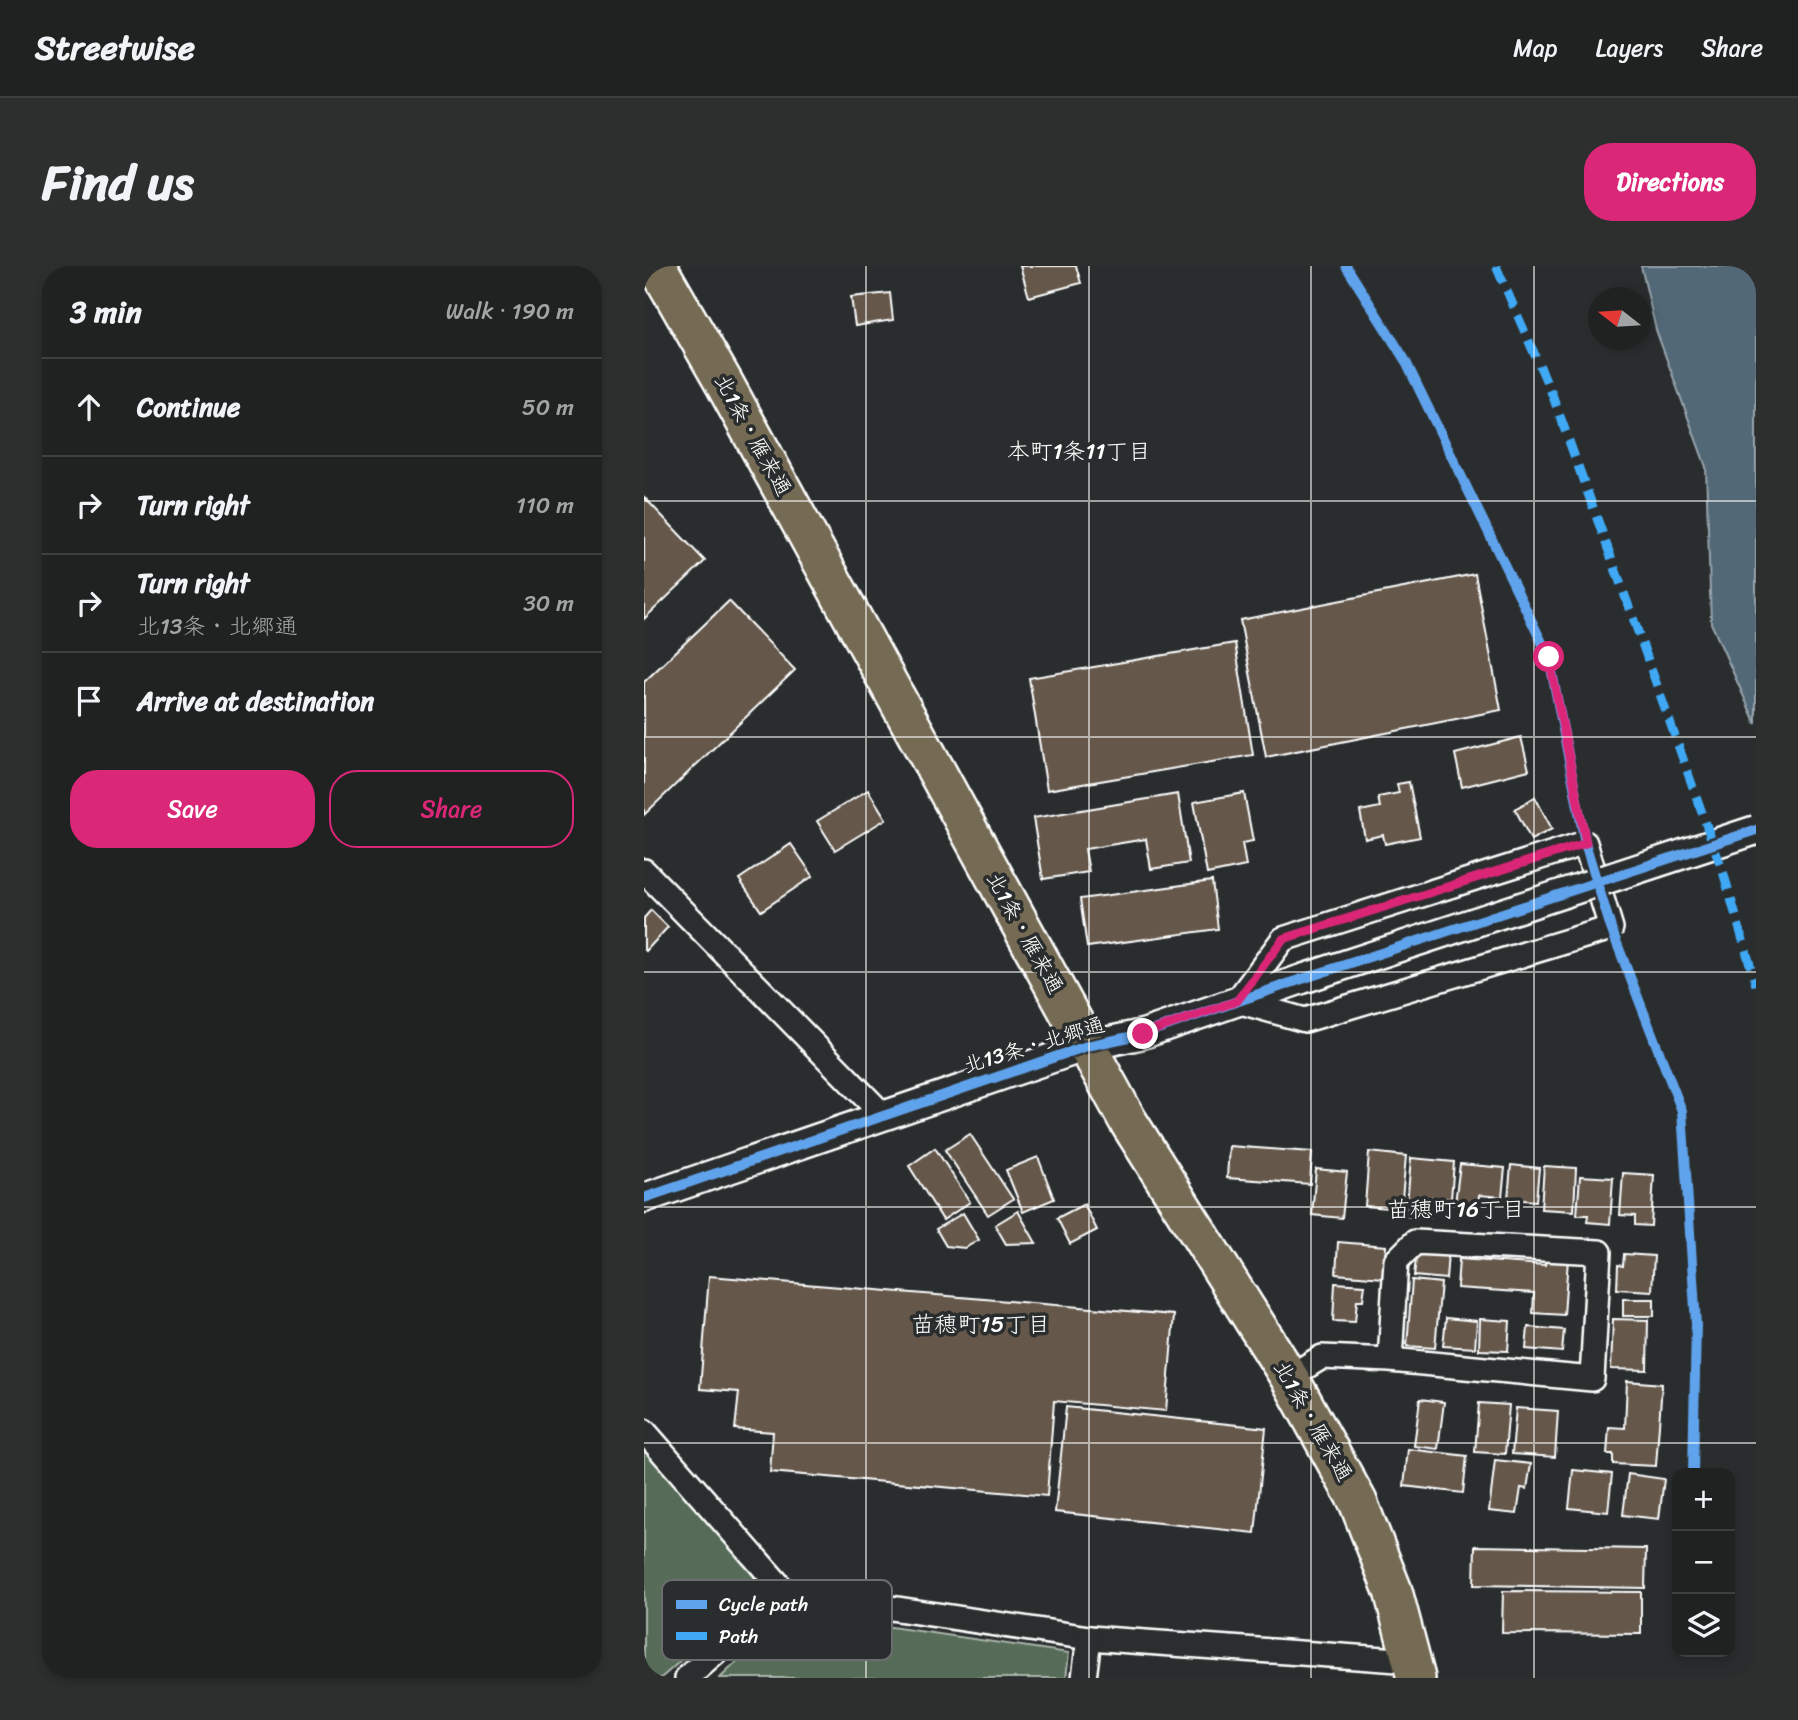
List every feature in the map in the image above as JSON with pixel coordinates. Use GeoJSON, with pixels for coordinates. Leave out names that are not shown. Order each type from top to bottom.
{"type":"FeatureCollection","features":[{"type":"Feature","properties":{"kind":"highway","name":"北1条・雁来通"},"geometry":{"type":"LineString","coordinates":[[657,266],[724,383],[1128,1121],[1289,1377],[1358,1502],[1393,1591],[1414,1670]]}},
{"type":"Feature","properties":{"kind":"street","name":"北13条・北郷通"},"geometry":{"type":"LineString","coordinates":[[644,1198],[1087,1046],[1143,1034],[1756,830]]}},
{"type":"Feature","properties":{"kind":"street"},"geometry":{"type":"LineString","coordinates":[[1586,843],[1611,928],[1305,1020],[1237,1001],[1283,939],[1586,843]]}},
{"type":"Feature","properties":{"kind":"street"},"geometry":{"type":"LineString","coordinates":[[644,871],[883,1115]]}},
{"type":"Feature","properties":{"kind":"street"},"geometry":{"type":"LineString","coordinates":[[1289,1377],[1322,1357],[1390,1360],[1592,1379],[1599,1252],[1415,1241],[1396,1261],[1390,1360]]}},
{"type":"Feature","properties":{"kind":"street"},"geometry":{"type":"LineString","coordinates":[[644,1432],[774,1580]]}},
{"type":"Feature","properties":{"kind":"street"},"geometry":{"type":"LineString","coordinates":[[892,1608],[1088,1638],[1414,1670]]}},
{"type":"Feature","properties":{"kind":"street"},"geometry":{"type":"LineString","coordinates":[[1084,1678],[1088,1638]]}},
{"type":"Feature","properties":{"kind":"street"},"geometry":{"type":"LineString","coordinates":[[687,1678],[708,1660]]}},
{"type":"Feature","properties":{"kind":"green space"},"geometry":{"type":"Polygon","coordinates":[[[644,1450],[755,1573],[754,1580],[662,1580],[662,1660],[681,1660],[661,1678],[644,1678],[644,1450]]]}},
{"type":"Feature","properties":{"kind":"green space"},"geometry":{"type":"Polygon","coordinates":[[[892,1627],[1069,1653],[1066,1678],[720,1678],[739,1660],[892,1660],[892,1627]]]}},
{"type":"Feature","properties":{"kind":"water"},"geometry":{"type":"Polygon","coordinates":[[[1641,266],[1756,266],[1756,724],[1711,623],[1706,467],[1656,330],[1651,309],[1651,287],[1646,287],[1641,266]]]}},
{"type":"Feature","properties":{"kind":"building"},"geometry":{"type":"Polygon","coordinates":[[[1020,266],[1076,266],[1081,283],[1029,297],[1020,266]]]}},
{"type":"Feature","properties":{"kind":"building"},"geometry":{"type":"Polygon","coordinates":[[[890,293],[893,320],[855,326],[851,297],[890,293]]]}},
{"type":"Feature","properties":{"kind":"building"},"geometry":{"type":"Polygon","coordinates":[[[644,497],[705,561],[644,619],[644,497]]]}},
{"type":"Feature","properties":{"kind":"building"},"geometry":{"type":"Polygon","coordinates":[[[1475,574],[1501,710],[1266,757],[1240,620],[1475,574]]]}},
{"type":"Feature","properties":{"kind":"building"},"geometry":{"type":"Polygon","coordinates":[[[729,601],[795,670],[644,815],[644,682],[729,601]]]}},
{"type":"Feature","properties":{"kind":"building"},"geometry":{"type":"Polygon","coordinates":[[[1235,643],[1253,755],[1047,790],[1029,678],[1235,643]]]}},
{"type":"Feature","properties":{"kind":"building"},"geometry":{"type":"Polygon","coordinates":[[[1521,737],[1529,770],[1462,787],[1455,754],[1521,737]]]}},
{"type":"Feature","properties":{"kind":"building"},"geometry":{"type":"Polygon","coordinates":[[[1409,782],[1420,837],[1385,844],[1383,835],[1365,839],[1360,811],[1380,807],[1378,797],[1399,793],[1397,784],[1409,782]]]}},
{"type":"Feature","properties":{"kind":"building"},"geometry":{"type":"Polygon","coordinates":[[[868,790],[886,819],[835,850],[817,821],[868,790]]]}},
{"type":"Feature","properties":{"kind":"building"},"geometry":{"type":"Polygon","coordinates":[[[1244,793],[1253,841],[1242,843],[1246,866],[1207,874],[1194,802],[1244,793]]]}},
{"type":"Feature","properties":{"kind":"building"},"geometry":{"type":"Polygon","coordinates":[[[1178,794],[1189,863],[1151,869],[1146,839],[1085,849],[1089,872],[1043,879],[1033,818],[1178,794]]]}},
{"type":"Feature","properties":{"kind":"building"},"geometry":{"type":"Polygon","coordinates":[[[1535,797],[1552,829],[1531,840],[1515,809],[1535,797]]]}},
{"type":"Feature","properties":{"kind":"building"},"geometry":{"type":"Polygon","coordinates":[[[791,844],[813,876],[761,911],[739,879],[791,844]]]}},
{"type":"Feature","properties":{"kind":"building"},"geometry":{"type":"Polygon","coordinates":[[[1212,881],[1218,929],[1087,947],[1080,899],[1212,881]]]}},
{"type":"Feature","properties":{"kind":"building"},"geometry":{"type":"Polygon","coordinates":[[[651,910],[668,927],[646,951],[644,918],[651,910]]]}},
{"type":"Feature","properties":{"kind":"building"},"geometry":{"type":"Polygon","coordinates":[[[970,1134],[1013,1199],[988,1215],[945,1150],[970,1134]]]}},
{"type":"Feature","properties":{"kind":"building"},"geometry":{"type":"Polygon","coordinates":[[[1229,1146],[1312,1152],[1310,1184],[1227,1178],[1229,1146]]]}},
{"type":"Feature","properties":{"kind":"building"},"geometry":{"type":"Polygon","coordinates":[[[935,1148],[970,1202],[943,1220],[909,1166],[935,1148]]]}},
{"type":"Feature","properties":{"kind":"building"},"geometry":{"type":"Polygon","coordinates":[[[1369,1152],[1406,1156],[1401,1209],[1365,1206],[1369,1152]]]}},
{"type":"Feature","properties":{"kind":"building"},"geometry":{"type":"Polygon","coordinates":[[[1038,1157],[1054,1199],[1023,1212],[1006,1170],[1038,1157]]]}},
{"type":"Feature","properties":{"kind":"building"},"geometry":{"type":"Polygon","coordinates":[[[1411,1158],[1454,1162],[1451,1199],[1432,1197],[1430,1218],[1406,1216],[1411,1158]]]}},
{"type":"Feature","properties":{"kind":"building"},"geometry":{"type":"Polygon","coordinates":[[[1460,1164],[1505,1168],[1502,1197],[1479,1195],[1478,1205],[1455,1203],[1460,1164]]]}},
{"type":"Feature","properties":{"kind":"building"},"geometry":{"type":"Polygon","coordinates":[[[1511,1165],[1539,1168],[1536,1201],[1508,1199],[1511,1165]]]}},
{"type":"Feature","properties":{"kind":"building"},"geometry":{"type":"Polygon","coordinates":[[[1544,1166],[1576,1168],[1574,1211],[1541,1209],[1544,1166]]]}},
{"type":"Feature","properties":{"kind":"building"},"geometry":{"type":"Polygon","coordinates":[[[1316,1169],[1347,1172],[1342,1218],[1312,1215],[1316,1169]]]}},
{"type":"Feature","properties":{"kind":"building"},"geometry":{"type":"Polygon","coordinates":[[[1623,1173],[1654,1175],[1651,1226],[1635,1225],[1635,1216],[1620,1215],[1623,1173]]]}},
{"type":"Feature","properties":{"kind":"building"},"geometry":{"type":"Polygon","coordinates":[[[1580,1176],[1613,1178],[1610,1224],[1587,1222],[1588,1215],[1577,1215],[1580,1176]]]}},
{"type":"Feature","properties":{"kind":"building"},"geometry":{"type":"Polygon","coordinates":[[[1084,1204],[1097,1230],[1070,1244],[1057,1218],[1084,1204]]]}},
{"type":"Feature","properties":{"kind":"building"},"geometry":{"type":"Polygon","coordinates":[[[1018,1211],[1036,1243],[1006,1244],[995,1225],[1018,1211]]]}},
{"type":"Feature","properties":{"kind":"building"},"geometry":{"type":"Polygon","coordinates":[[[963,1213],[979,1240],[965,1248],[946,1246],[936,1229],[963,1213]]]}},
{"type":"Feature","properties":{"kind":"building"},"geometry":{"type":"Polygon","coordinates":[[[1338,1242],[1386,1246],[1383,1278],[1336,1274],[1338,1242]]]}},
{"type":"Feature","properties":{"kind":"building"},"geometry":{"type":"Polygon","coordinates":[[[1417,1250],[1448,1253],[1446,1279],[1414,1276],[1417,1250]]]}},
{"type":"Feature","properties":{"kind":"building"},"geometry":{"type":"Polygon","coordinates":[[[1624,1254],[1654,1256],[1652,1291],[1617,1289],[1618,1265],[1623,1266],[1624,1254]]]}},
{"type":"Feature","properties":{"kind":"building"},"geometry":{"type":"Polygon","coordinates":[[[1546,1257],[1568,1259],[1564,1315],[1533,1313],[1534,1293],[1457,1288],[1459,1259],[1545,1265],[1546,1257]]]}},
{"type":"Feature","properties":{"kind":"building"},"geometry":{"type":"Polygon","coordinates":[[[709,1276],[1174,1315],[1166,1411],[1054,1401],[1047,1496],[770,1472],[773,1432],[735,1429],[739,1392],[700,1389],[709,1276]]]}},
{"type":"Feature","properties":{"kind":"building"},"geometry":{"type":"Polygon","coordinates":[[[1412,1280],[1441,1283],[1435,1348],[1407,1346],[1412,1280]]]}},
{"type":"Feature","properties":{"kind":"building"},"geometry":{"type":"Polygon","coordinates":[[[1335,1283],[1365,1285],[1363,1300],[1357,1300],[1355,1322],[1333,1321],[1335,1283]]]}},
{"type":"Feature","properties":{"kind":"building"},"geometry":{"type":"Polygon","coordinates":[[[1623,1299],[1654,1299],[1654,1316],[1623,1316],[1623,1299]]]}},
{"type":"Feature","properties":{"kind":"building"},"geometry":{"type":"Polygon","coordinates":[[[1446,1318],[1477,1321],[1475,1348],[1443,1346],[1446,1318]]]}},
{"type":"Feature","properties":{"kind":"building"},"geometry":{"type":"Polygon","coordinates":[[[1480,1319],[1510,1321],[1508,1351],[1479,1350],[1480,1319]]]}},
{"type":"Feature","properties":{"kind":"building"},"geometry":{"type":"Polygon","coordinates":[[[1613,1319],[1648,1320],[1647,1370],[1611,1369],[1613,1319]]]}},
{"type":"Feature","properties":{"kind":"building"},"geometry":{"type":"Polygon","coordinates":[[[1528,1327],[1564,1330],[1562,1352],[1526,1349],[1528,1327]]]}},
{"type":"Feature","properties":{"kind":"building"},"geometry":{"type":"Polygon","coordinates":[[[1627,1381],[1662,1384],[1656,1466],[1613,1464],[1613,1454],[1607,1454],[1609,1427],[1625,1428],[1627,1381]]]}},
{"type":"Feature","properties":{"kind":"building"},"geometry":{"type":"Polygon","coordinates":[[[1420,1399],[1444,1402],[1438,1449],[1414,1446],[1420,1399]]]}},
{"type":"Feature","properties":{"kind":"building"},"geometry":{"type":"Polygon","coordinates":[[[1479,1403],[1509,1405],[1505,1454],[1475,1452],[1479,1403]]]}},
{"type":"Feature","properties":{"kind":"building"},"geometry":{"type":"Polygon","coordinates":[[[1066,1407],[1266,1428],[1255,1533],[1055,1512],[1066,1407]]]}},
{"type":"Feature","properties":{"kind":"building"},"geometry":{"type":"Polygon","coordinates":[[[1516,1408],[1558,1411],[1555,1457],[1512,1454],[1516,1408]]]}},
{"type":"Feature","properties":{"kind":"building"},"geometry":{"type":"Polygon","coordinates":[[[1408,1449],[1467,1456],[1463,1493],[1404,1486],[1408,1449]]]}},
{"type":"Feature","properties":{"kind":"building"},"geometry":{"type":"Polygon","coordinates":[[[1495,1460],[1531,1464],[1527,1489],[1521,1488],[1517,1514],[1489,1511],[1495,1460]]]}},
{"type":"Feature","properties":{"kind":"building"},"geometry":{"type":"Polygon","coordinates":[[[1573,1470],[1612,1474],[1608,1512],[1569,1508],[1573,1470]]]}},
{"type":"Feature","properties":{"kind":"building"},"geometry":{"type":"Polygon","coordinates":[[[1628,1474],[1664,1479],[1659,1519],[1623,1515],[1628,1474]]]}},
{"type":"Feature","properties":{"kind":"building"},"geometry":{"type":"Polygon","coordinates":[[[1475,1546],[1646,1549],[1645,1588],[1474,1585],[1475,1546]]]}},
{"type":"Feature","properties":{"kind":"building"},"geometry":{"type":"Polygon","coordinates":[[[1503,1591],[1641,1592],[1641,1634],[1502,1633],[1503,1591]]]}},
{"type":"Feature","properties":{"kind":"marked path"},"geometry":{"type":"LineString","coordinates":[[1496,266],[1552,394],[1637,629],[1724,875],[1756,985]]}},
{"type":"Feature","properties":{"kind":"cycle path"},"geometry":{"type":"LineString","coordinates":[[1346,266],[1405,360],[1549,657],[1585,843],[1611,928],[1682,1111],[1696,1324],[1693,1468]]}},
{"type":"Feature","properties":{"kind":"cycle path"},"geometry":{"type":"LineString","coordinates":[[644,1198],[1087,1046],[1143,1034],[1756,830]]}},
{"type":"Feature","properties":{"kind":"district","name":"本町1条11丁目"},"geometry":{"type":"Point","coordinates":[1079,451]}},
{"type":"Feature","properties":{"kind":"district","name":"苗穂町16丁目"},"geometry":{"type":"Point","coordinates":[1456,1209]}},
{"type":"Feature","properties":{"kind":"district","name":"苗穂町15丁目"},"geometry":{"type":"Point","coordinates":[981,1324]}},
{"type":"Feature","properties":{"kind":"route"},"geometry":{"type":"LineString","coordinates":[[1143,1034],[1237,1001],[1283,939],[1586,843],[1549,657]]}}]}
